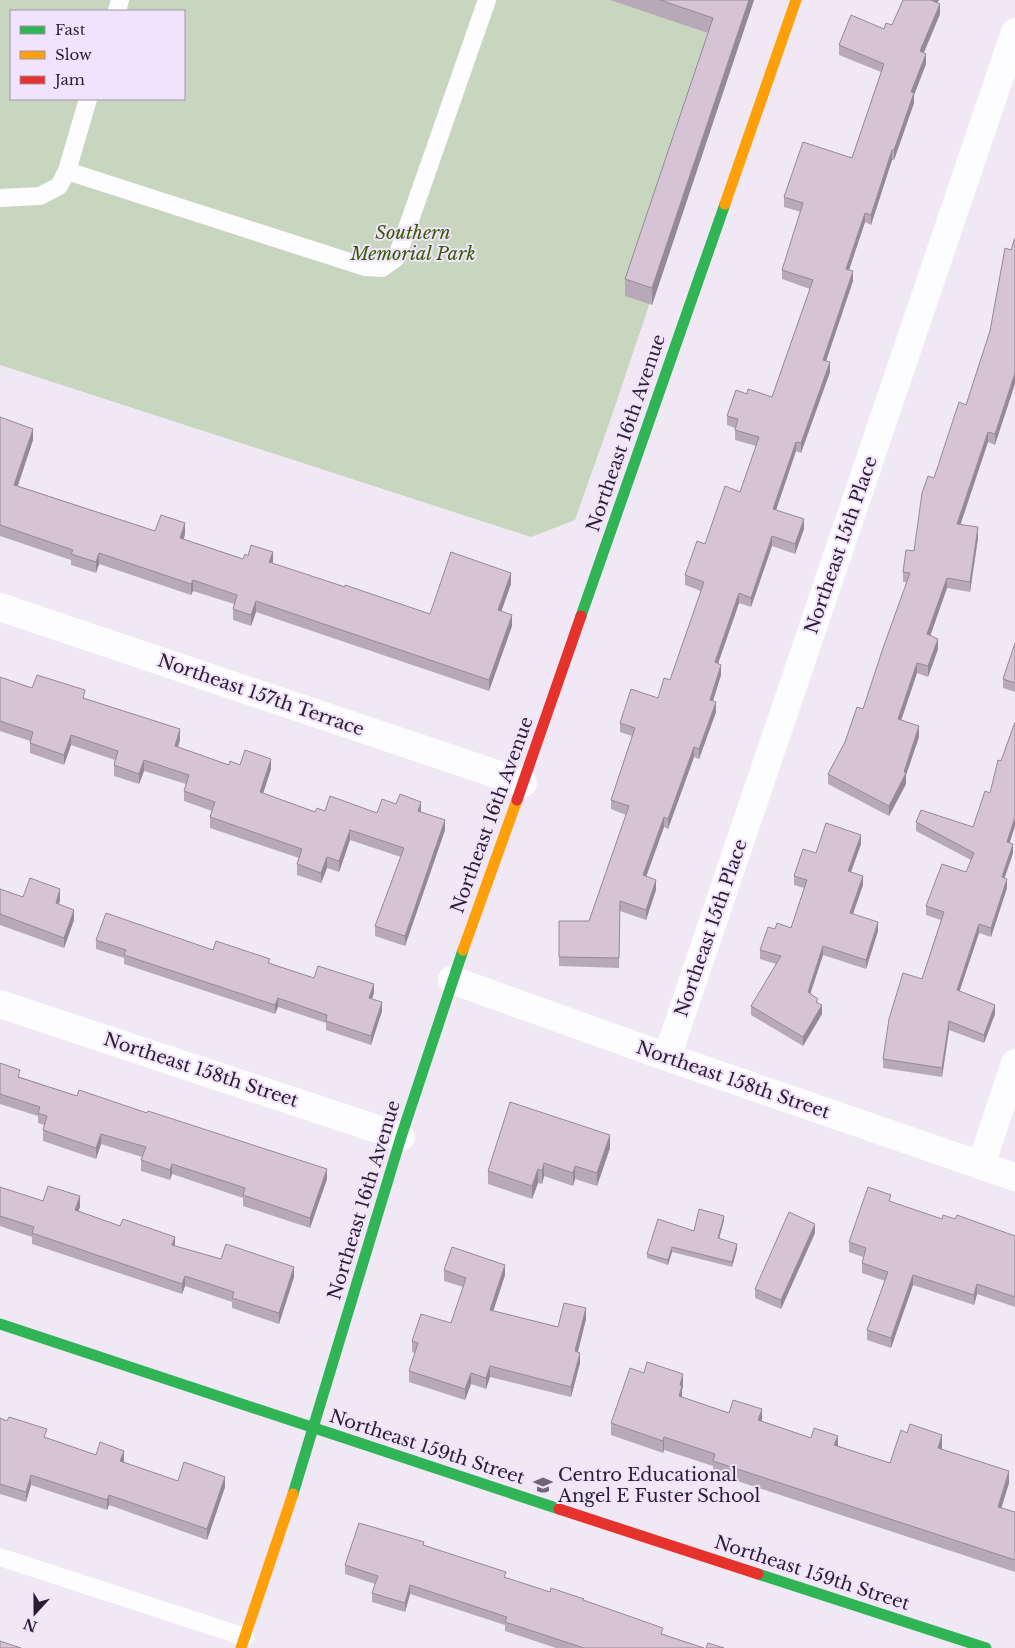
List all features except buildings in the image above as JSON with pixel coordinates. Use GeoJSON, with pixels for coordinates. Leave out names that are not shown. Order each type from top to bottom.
{"type":"FeatureCollection","features":[{"type":"Feature","properties":{"kind":"street","name":"Northeast 16th Avenue"},"geometry":{"type":"LineString","coordinates":[[243,1643],[314,1429],[401,1137],[452,980],[523,783],[796,0]]}},
{"type":"Feature","properties":{"kind":"street","name":"Northeast 15th Place"},"geometry":{"type":"LineString","coordinates":[[667,1058],[1015,32]]}},
{"type":"Feature","properties":{"kind":"street","name":"Northeast 157th Terrace"},"geometry":{"type":"LineString","coordinates":[[0,607],[523,783]]}},
{"type":"Feature","properties":{"kind":"street","name":"Northeast 158th Street"},"geometry":{"type":"LineString","coordinates":[[452,980],[667,1058],[1015,1177]]}},
{"type":"Feature","properties":{"kind":"street","name":"Northeast 158th Street"},"geometry":{"type":"LineString","coordinates":[[0,1004],[401,1137]]}},
{"type":"Feature","properties":{"kind":"street"},"geometry":{"type":"LineString","coordinates":[[981,1165],[1015,1063]]}},
{"type":"Feature","properties":{"kind":"street","name":"Northeast 159th Street"},"geometry":{"type":"LineString","coordinates":[[0,1324],[314,1429],[986,1648]]}},
{"type":"Feature","properties":{"kind":"lane"},"geometry":{"type":"LineString","coordinates":[[67,171],[365,267],[382,268],[396,258],[487,0]]}},
{"type":"Feature","properties":{"kind":"lane"},"geometry":{"type":"LineString","coordinates":[[0,198],[40,196],[59,186],[67,171],[88,100]]}},
{"type":"Feature","properties":{"kind":"lane"},"geometry":{"type":"LineString","coordinates":[[0,1557],[243,1643]]}},
{"type":"Feature","properties":{"kind":"green space","name":"Southern Memorial Park"},"geometry":{"type":"Polygon","coordinates":[[[0,0],[752,0],[575,520],[531,537],[0,365],[0,0]]]}},
{"type":"Feature","properties":{"kind":"traffic: fast"},"geometry":{"type":"LineString","coordinates":[[581,616],[725,204]]}},
{"type":"Feature","properties":{"kind":"traffic: fast"},"geometry":{"type":"LineString","coordinates":[[293,1494],[401,1137],[463,950]]}},
{"type":"Feature","properties":{"kind":"traffic: fast"},"geometry":{"type":"LineString","coordinates":[[0,1324],[559,1509]]}},
{"type":"Feature","properties":{"kind":"traffic: fast"},"geometry":{"type":"LineString","coordinates":[[758,1574],[986,1648]]}},
{"type":"Feature","properties":{"kind":"traffic: slow"},"geometry":{"type":"LineString","coordinates":[[725,204],[796,0]]}},
{"type":"Feature","properties":{"kind":"traffic: slow"},"geometry":{"type":"LineString","coordinates":[[463,950],[517,800]]}},
{"type":"Feature","properties":{"kind":"traffic: slow"},"geometry":{"type":"LineString","coordinates":[[241,1648],[293,1494]]}},
{"type":"Feature","properties":{"kind":"traffic: jam"},"geometry":{"type":"LineString","coordinates":[[517,800],[581,616]]}},
{"type":"Feature","properties":{"kind":"traffic: jam"},"geometry":{"type":"LineString","coordinates":[[559,1509],[758,1574]]}},
{"type":"Feature","properties":{"kind":"place","name":"Centro Educational Angel E Fuster School"},"geometry":{"type":"Point","coordinates":[543,1485]}}]}
